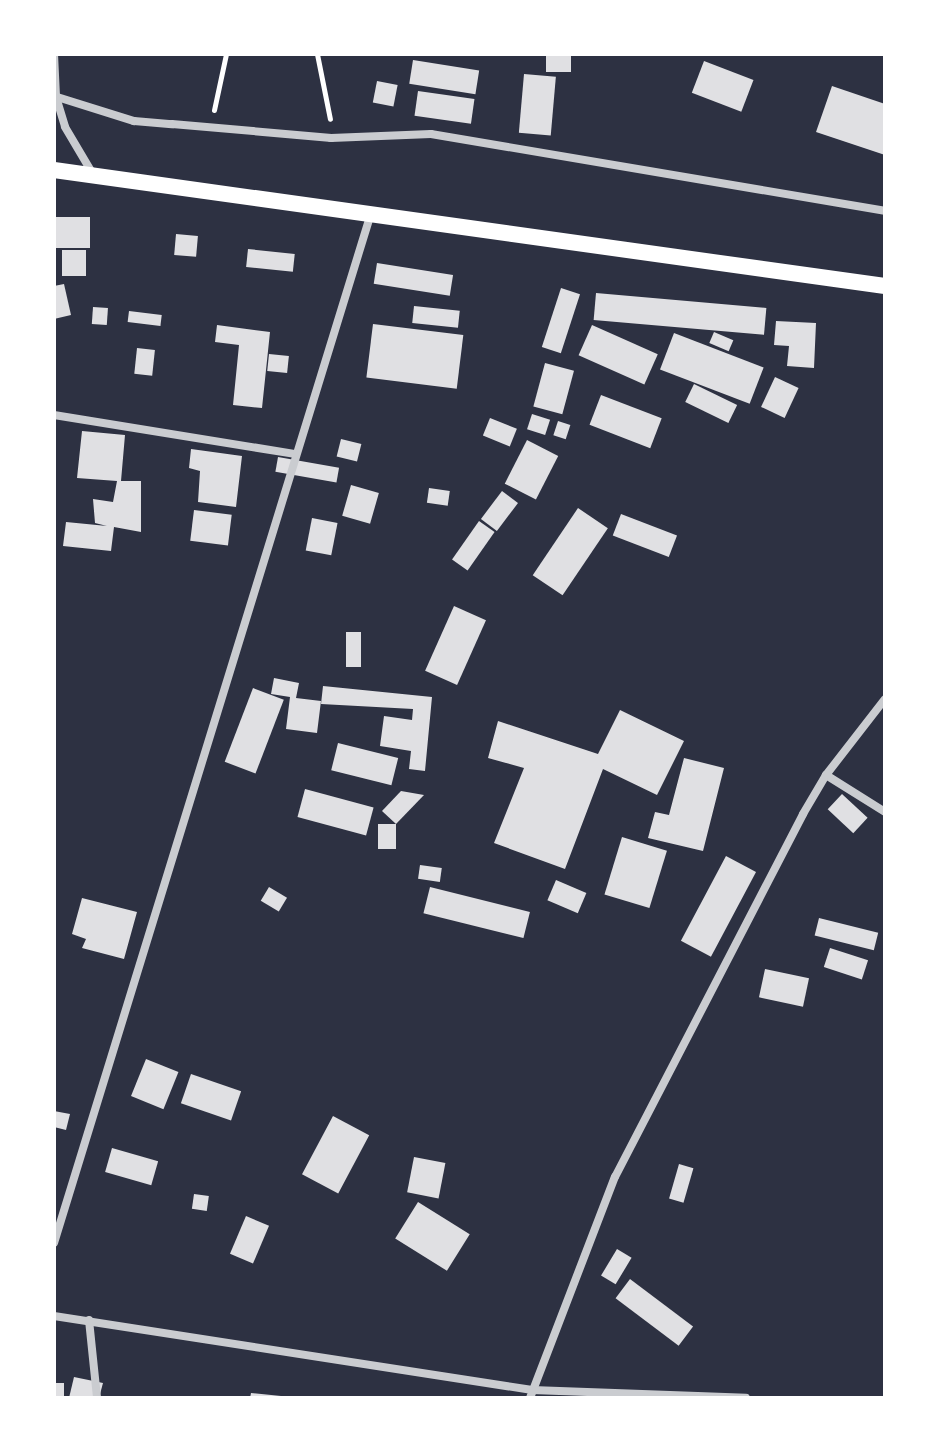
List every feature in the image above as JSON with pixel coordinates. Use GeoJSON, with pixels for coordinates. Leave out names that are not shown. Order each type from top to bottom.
{"type":"FeatureCollection","features":[{"type":"Feature","properties":{"kind":"main road"},"geometry":{"type":"LineString","coordinates":[[54,170],[885,286]]}},
{"type":"Feature","properties":{"kind":"street"},"geometry":{"type":"LineString","coordinates":[[54,54],[55,97],[65,127],[94,176]]}},
{"type":"Feature","properties":{"kind":"street"},"geometry":{"type":"LineString","coordinates":[[55,97],[134,121],[331,138],[431,134],[885,211]]}},
{"type":"Feature","properties":{"kind":"street"},"geometry":{"type":"LineString","coordinates":[[54,1243],[371,212]]}},
{"type":"Feature","properties":{"kind":"street"},"geometry":{"type":"LineString","coordinates":[[54,415],[296,454]]}},
{"type":"Feature","properties":{"kind":"street"},"geometry":{"type":"LineString","coordinates":[[531,1394],[615,1177],[826,775],[885,699]]}},
{"type":"Feature","properties":{"kind":"street"},"geometry":{"type":"LineString","coordinates":[[826,775],[885,812]]}},
{"type":"Feature","properties":{"kind":"street"},"geometry":{"type":"LineString","coordinates":[[54,1316],[531,1394],[746,1398]]}},
{"type":"Feature","properties":{"kind":"street"},"geometry":{"type":"LineString","coordinates":[[89,1320],[97,1398]]}},
{"type":"Feature","properties":{"kind":"path"},"geometry":{"type":"LineString","coordinates":[[212,127],[217,80],[226,54]]}},
{"type":"Feature","properties":{"kind":"path"},"geometry":{"type":"LineString","coordinates":[[317,54],[331,138]]}},
{"type":"Feature","properties":{"kind":"building"},"geometry":{"type":"Polygon","coordinates":[[[546,54],[571,54],[571,72],[546,72],[546,54]]]}},
{"type":"Feature","properties":{"kind":"building"},"geometry":{"type":"Polygon","coordinates":[[[413,60],[479,70],[475,94],[409,84],[413,60]]]}},
{"type":"Feature","properties":{"kind":"building"},"geometry":{"type":"Polygon","coordinates":[[[704,61],[753,80],[741,112],[692,93],[704,61]]]}},
{"type":"Feature","properties":{"kind":"building"},"geometry":{"type":"Polygon","coordinates":[[[524,74],[556,77],[551,136],[519,133],[524,74]]]}},
{"type":"Feature","properties":{"kind":"building"},"geometry":{"type":"Polygon","coordinates":[[[377,81],[398,85],[393,107],[373,103],[377,81]]]}},
{"type":"Feature","properties":{"kind":"building"},"geometry":{"type":"Polygon","coordinates":[[[832,86],[885,104],[885,155],[816,132],[832,86]]]}},
{"type":"Feature","properties":{"kind":"building"},"geometry":{"type":"Polygon","coordinates":[[[418,91],[474,99],[471,124],[415,116],[418,91]]]}},
{"type":"Feature","properties":{"kind":"building"},"geometry":{"type":"Polygon","coordinates":[[[54,217],[90,217],[90,248],[54,248],[54,217]]]}},
{"type":"Feature","properties":{"kind":"building"},"geometry":{"type":"Polygon","coordinates":[[[176,234],[198,236],[196,257],[174,255],[176,234]]]}},
{"type":"Feature","properties":{"kind":"building"},"geometry":{"type":"Polygon","coordinates":[[[248,249],[295,254],[293,272],[246,267],[248,249]]]}},
{"type":"Feature","properties":{"kind":"building"},"geometry":{"type":"Polygon","coordinates":[[[62,250],[86,250],[86,276],[62,276],[62,250]]]}},
{"type":"Feature","properties":{"kind":"building"},"geometry":{"type":"Polygon","coordinates":[[[377,263],[453,275],[450,296],[374,284],[377,263]]]}},
{"type":"Feature","properties":{"kind":"building"},"geometry":{"type":"Polygon","coordinates":[[[64,284],[71,315],[54,319],[54,286],[64,284]]]}},
{"type":"Feature","properties":{"kind":"building"},"geometry":{"type":"Polygon","coordinates":[[[561,288],[580,294],[561,353],[542,347],[561,288]]]}},
{"type":"Feature","properties":{"kind":"building"},"geometry":{"type":"Polygon","coordinates":[[[596,293],[766,308],[764,335],[594,320],[596,293]]]}},
{"type":"Feature","properties":{"kind":"building"},"geometry":{"type":"Polygon","coordinates":[[[414,306],[460,311],[458,328],[412,323],[414,306]]]}},
{"type":"Feature","properties":{"kind":"building"},"geometry":{"type":"Polygon","coordinates":[[[93,307],[108,308],[107,325],[92,324],[93,307]]]}},
{"type":"Feature","properties":{"kind":"building"},"geometry":{"type":"Polygon","coordinates":[[[129,311],[162,315],[160,326],[128,322],[129,311]]]}},
{"type":"Feature","properties":{"kind":"building"},"geometry":{"type":"Polygon","coordinates":[[[776,321],[816,323],[814,368],[787,366],[789,346],[774,345],[776,321]]]}},
{"type":"Feature","properties":{"kind":"building"},"geometry":{"type":"Polygon","coordinates":[[[373,324],[463,335],[457,389],[366,378],[373,324]]]}},
{"type":"Feature","properties":{"kind":"building"},"geometry":{"type":"Polygon","coordinates":[[[217,325],[270,332],[262,408],[233,405],[239,345],[215,342],[217,325]]]}},
{"type":"Feature","properties":{"kind":"building"},"geometry":{"type":"Polygon","coordinates":[[[592,325],[658,354],[644,384],[579,355],[592,325]]]}},
{"type":"Feature","properties":{"kind":"building"},"geometry":{"type":"Polygon","coordinates":[[[714,332],[733,340],[729,351],[709,343],[714,332]]]}},
{"type":"Feature","properties":{"kind":"building"},"geometry":{"type":"Polygon","coordinates":[[[674,333],[764,367],[750,404],[660,369],[674,333]]]}},
{"type":"Feature","properties":{"kind":"building"},"geometry":{"type":"Polygon","coordinates":[[[137,348],[155,350],[152,376],[134,374],[137,348]]]}},
{"type":"Feature","properties":{"kind":"building"},"geometry":{"type":"Polygon","coordinates":[[[269,354],[289,356],[287,373],[267,371],[269,354]]]}},
{"type":"Feature","properties":{"kind":"building"},"geometry":{"type":"Polygon","coordinates":[[[545,363],[574,371],[562,414],[533,406],[545,363]]]}},
{"type":"Feature","properties":{"kind":"building"},"geometry":{"type":"Polygon","coordinates":[[[775,377],[799,388],[785,418],[761,407],[775,377]]]}},
{"type":"Feature","properties":{"kind":"building"},"geometry":{"type":"Polygon","coordinates":[[[694,384],[737,405],[728,423],[685,402],[694,384]]]}},
{"type":"Feature","properties":{"kind":"building"},"geometry":{"type":"Polygon","coordinates":[[[601,395],[662,418],[650,448],[590,425],[601,395]]]}},
{"type":"Feature","properties":{"kind":"building"},"geometry":{"type":"Polygon","coordinates":[[[532,414],[550,420],[545,435],[527,429],[532,414]]]}},
{"type":"Feature","properties":{"kind":"building"},"geometry":{"type":"Polygon","coordinates":[[[490,418],[517,429],[510,446],[483,436],[490,418]]]}},
{"type":"Feature","properties":{"kind":"building"},"geometry":{"type":"Polygon","coordinates":[[[558,421],[570,425],[566,439],[553,435],[558,421]]]}},
{"type":"Feature","properties":{"kind":"building"},"geometry":{"type":"Polygon","coordinates":[[[82,431],[125,435],[121,481],[141,481],[141,532],[114,527],[111,551],[63,546],[66,522],[107,526],[95,523],[93,499],[113,502],[117,481],[77,478],[82,431]]]}},
{"type":"Feature","properties":{"kind":"building"},"geometry":{"type":"Polygon","coordinates":[[[341,439],[361,444],[357,462],[337,456],[341,439]]]}},
{"type":"Feature","properties":{"kind":"building"},"geometry":{"type":"Polygon","coordinates":[[[527,440],[558,456],[536,500],[505,484],[527,440]]]}},
{"type":"Feature","properties":{"kind":"building"},"geometry":{"type":"Polygon","coordinates":[[[191,449],[242,456],[236,507],[198,502],[200,471],[189,468],[191,449]]]}},
{"type":"Feature","properties":{"kind":"building"},"geometry":{"type":"Polygon","coordinates":[[[278,457],[339,468],[336,483],[275,472],[278,457]]]}},
{"type":"Feature","properties":{"kind":"building"},"geometry":{"type":"Polygon","coordinates":[[[351,485],[379,493],[370,524],[342,516],[351,485]]]}},
{"type":"Feature","properties":{"kind":"building"},"geometry":{"type":"Polygon","coordinates":[[[429,488],[450,491],[448,506],[427,503],[429,488]]]}},
{"type":"Feature","properties":{"kind":"building"},"geometry":{"type":"Polygon","coordinates":[[[502,491],[518,503],[497,531],[481,519],[502,491]]]}},
{"type":"Feature","properties":{"kind":"building"},"geometry":{"type":"Polygon","coordinates":[[[578,508],[608,528],[563,595],[533,575],[578,508]]]}},
{"type":"Feature","properties":{"kind":"building"},"geometry":{"type":"Polygon","coordinates":[[[194,510],[232,515],[228,545],[190,541],[194,510]]]}},
{"type":"Feature","properties":{"kind":"building"},"geometry":{"type":"Polygon","coordinates":[[[621,514],[677,536],[669,557],[613,535],[621,514]]]}},
{"type":"Feature","properties":{"kind":"building"},"geometry":{"type":"Polygon","coordinates":[[[312,518],[338,523],[331,555],[306,550],[312,518]]]}},
{"type":"Feature","properties":{"kind":"building"},"geometry":{"type":"Polygon","coordinates":[[[479,521],[495,532],[468,570],[452,560],[479,521]]]}},
{"type":"Feature","properties":{"kind":"building"},"geometry":{"type":"Polygon","coordinates":[[[454,606],[486,620],[457,685],[425,671],[454,606]]]}},
{"type":"Feature","properties":{"kind":"building"},"geometry":{"type":"Polygon","coordinates":[[[346,632],[361,632],[361,667],[346,667],[346,632]]]}},
{"type":"Feature","properties":{"kind":"building"},"geometry":{"type":"Polygon","coordinates":[[[274,678],[299,683],[296,698],[321,701],[317,733],[286,729],[290,697],[271,694],[274,678]]]}},
{"type":"Feature","properties":{"kind":"building"},"geometry":{"type":"Polygon","coordinates":[[[323,686],[432,697],[425,771],[409,769],[411,751],[380,746],[384,716],[412,720],[413,709],[321,704],[323,686]]]}},
{"type":"Feature","properties":{"kind":"building"},"geometry":{"type":"Polygon","coordinates":[[[253,688],[284,700],[255,774],[225,762],[253,688]]]}},
{"type":"Feature","properties":{"kind":"building"},"geometry":{"type":"Polygon","coordinates":[[[620,710],[684,741],[657,795],[603,769],[565,869],[494,843],[524,768],[488,758],[498,721],[598,754],[620,710]]]}},
{"type":"Feature","properties":{"kind":"building"},"geometry":{"type":"Polygon","coordinates":[[[338,743],[398,758],[391,785],[331,770],[338,743]]]}},
{"type":"Feature","properties":{"kind":"building"},"geometry":{"type":"Polygon","coordinates":[[[684,758],[724,768],[703,851],[648,838],[655,812],[669,815],[684,758]]]}},
{"type":"Feature","properties":{"kind":"building"},"geometry":{"type":"Polygon","coordinates":[[[305,789],[374,807],[366,835],[297,817],[305,789]]]}},
{"type":"Feature","properties":{"kind":"building"},"geometry":{"type":"Polygon","coordinates":[[[401,791],[424,795],[396,824],[382,811],[401,791]]]}},
{"type":"Feature","properties":{"kind":"building"},"geometry":{"type":"Polygon","coordinates":[[[842,794],[868,818],[853,833],[828,809],[842,794]]]}},
{"type":"Feature","properties":{"kind":"building"},"geometry":{"type":"Polygon","coordinates":[[[378,824],[396,824],[396,849],[378,849],[378,824]]]}},
{"type":"Feature","properties":{"kind":"building"},"geometry":{"type":"Polygon","coordinates":[[[622,837],[667,851],[649,908],[604,894],[622,837]]]}},
{"type":"Feature","properties":{"kind":"building"},"geometry":{"type":"Polygon","coordinates":[[[726,856],[756,872],[711,957],[681,941],[726,856]]]}},
{"type":"Feature","properties":{"kind":"building"},"geometry":{"type":"Polygon","coordinates":[[[420,865],[442,868],[440,882],[418,879],[420,865]]]}},
{"type":"Feature","properties":{"kind":"building"},"geometry":{"type":"Polygon","coordinates":[[[556,880],[586,893],[578,913],[547,900],[556,880]]]}},
{"type":"Feature","properties":{"kind":"building"},"geometry":{"type":"Polygon","coordinates":[[[269,887],[287,898],[279,912],[261,901],[269,887]]]}},
{"type":"Feature","properties":{"kind":"building"},"geometry":{"type":"Polygon","coordinates":[[[430,887],[530,912],[523,938],[423,913],[430,887]]]}},
{"type":"Feature","properties":{"kind":"building"},"geometry":{"type":"Polygon","coordinates":[[[82,898],[137,912],[124,959],[82,948],[86,939],[72,934],[82,898]]]}},
{"type":"Feature","properties":{"kind":"building"},"geometry":{"type":"Polygon","coordinates":[[[819,918],[878,933],[874,950],[815,935],[819,918]]]}},
{"type":"Feature","properties":{"kind":"building"},"geometry":{"type":"Polygon","coordinates":[[[830,948],[868,960],[862,979],[824,967],[830,948]]]}},
{"type":"Feature","properties":{"kind":"building"},"geometry":{"type":"Polygon","coordinates":[[[765,969],[809,978],[803,1007],[759,997],[765,969]]]}},
{"type":"Feature","properties":{"kind":"building"},"geometry":{"type":"Polygon","coordinates":[[[146,1059],[178,1072],[163,1109],[131,1096],[146,1059]]]}},
{"type":"Feature","properties":{"kind":"building"},"geometry":{"type":"Polygon","coordinates":[[[191,1074],[241,1091],[231,1121],[181,1103],[191,1074]]]}},
{"type":"Feature","properties":{"kind":"building"},"geometry":{"type":"Polygon","coordinates":[[[54,1111],[70,1114],[66,1130],[54,1127],[54,1111]]]}},
{"type":"Feature","properties":{"kind":"building"},"geometry":{"type":"Polygon","coordinates":[[[333,1116],[369,1135],[338,1194],[302,1174],[333,1116]]]}},
{"type":"Feature","properties":{"kind":"building"},"geometry":{"type":"Polygon","coordinates":[[[112,1148],[158,1161],[151,1185],[105,1172],[112,1148]]]}},
{"type":"Feature","properties":{"kind":"building"},"geometry":{"type":"Polygon","coordinates":[[[414,1157],[445,1163],[439,1198],[407,1192],[414,1157]]]}},
{"type":"Feature","properties":{"kind":"building"},"geometry":{"type":"Polygon","coordinates":[[[679,1164],[693,1168],[683,1203],[669,1199],[679,1164]]]}},
{"type":"Feature","properties":{"kind":"building"},"geometry":{"type":"Polygon","coordinates":[[[194,1194],[209,1196],[207,1211],[192,1209],[194,1194]]]}},
{"type":"Feature","properties":{"kind":"building"},"geometry":{"type":"Polygon","coordinates":[[[418,1202],[470,1234],[447,1271],[395,1238],[418,1202]]]}},
{"type":"Feature","properties":{"kind":"building"},"geometry":{"type":"Polygon","coordinates":[[[246,1216],[269,1226],[253,1264],[230,1254],[246,1216]]]}},
{"type":"Feature","properties":{"kind":"building"},"geometry":{"type":"Polygon","coordinates":[[[617,1249],[632,1258],[616,1284],[601,1276],[617,1249]]]}},
{"type":"Feature","properties":{"kind":"building"},"geometry":{"type":"Polygon","coordinates":[[[630,1279],[693,1327],[679,1346],[616,1298],[630,1279]]]}},
{"type":"Feature","properties":{"kind":"building"},"geometry":{"type":"Polygon","coordinates":[[[74,1377],[103,1383],[99,1398],[69,1398],[74,1377]]]}},
{"type":"Feature","properties":{"kind":"building"},"geometry":{"type":"Polygon","coordinates":[[[54,1383],[64,1383],[64,1398],[54,1398],[54,1383]]]}},
{"type":"Feature","properties":{"kind":"building"},"geometry":{"type":"Polygon","coordinates":[[[251,1393],[281,1396],[281,1398],[250,1398],[251,1393]]]}}]}
